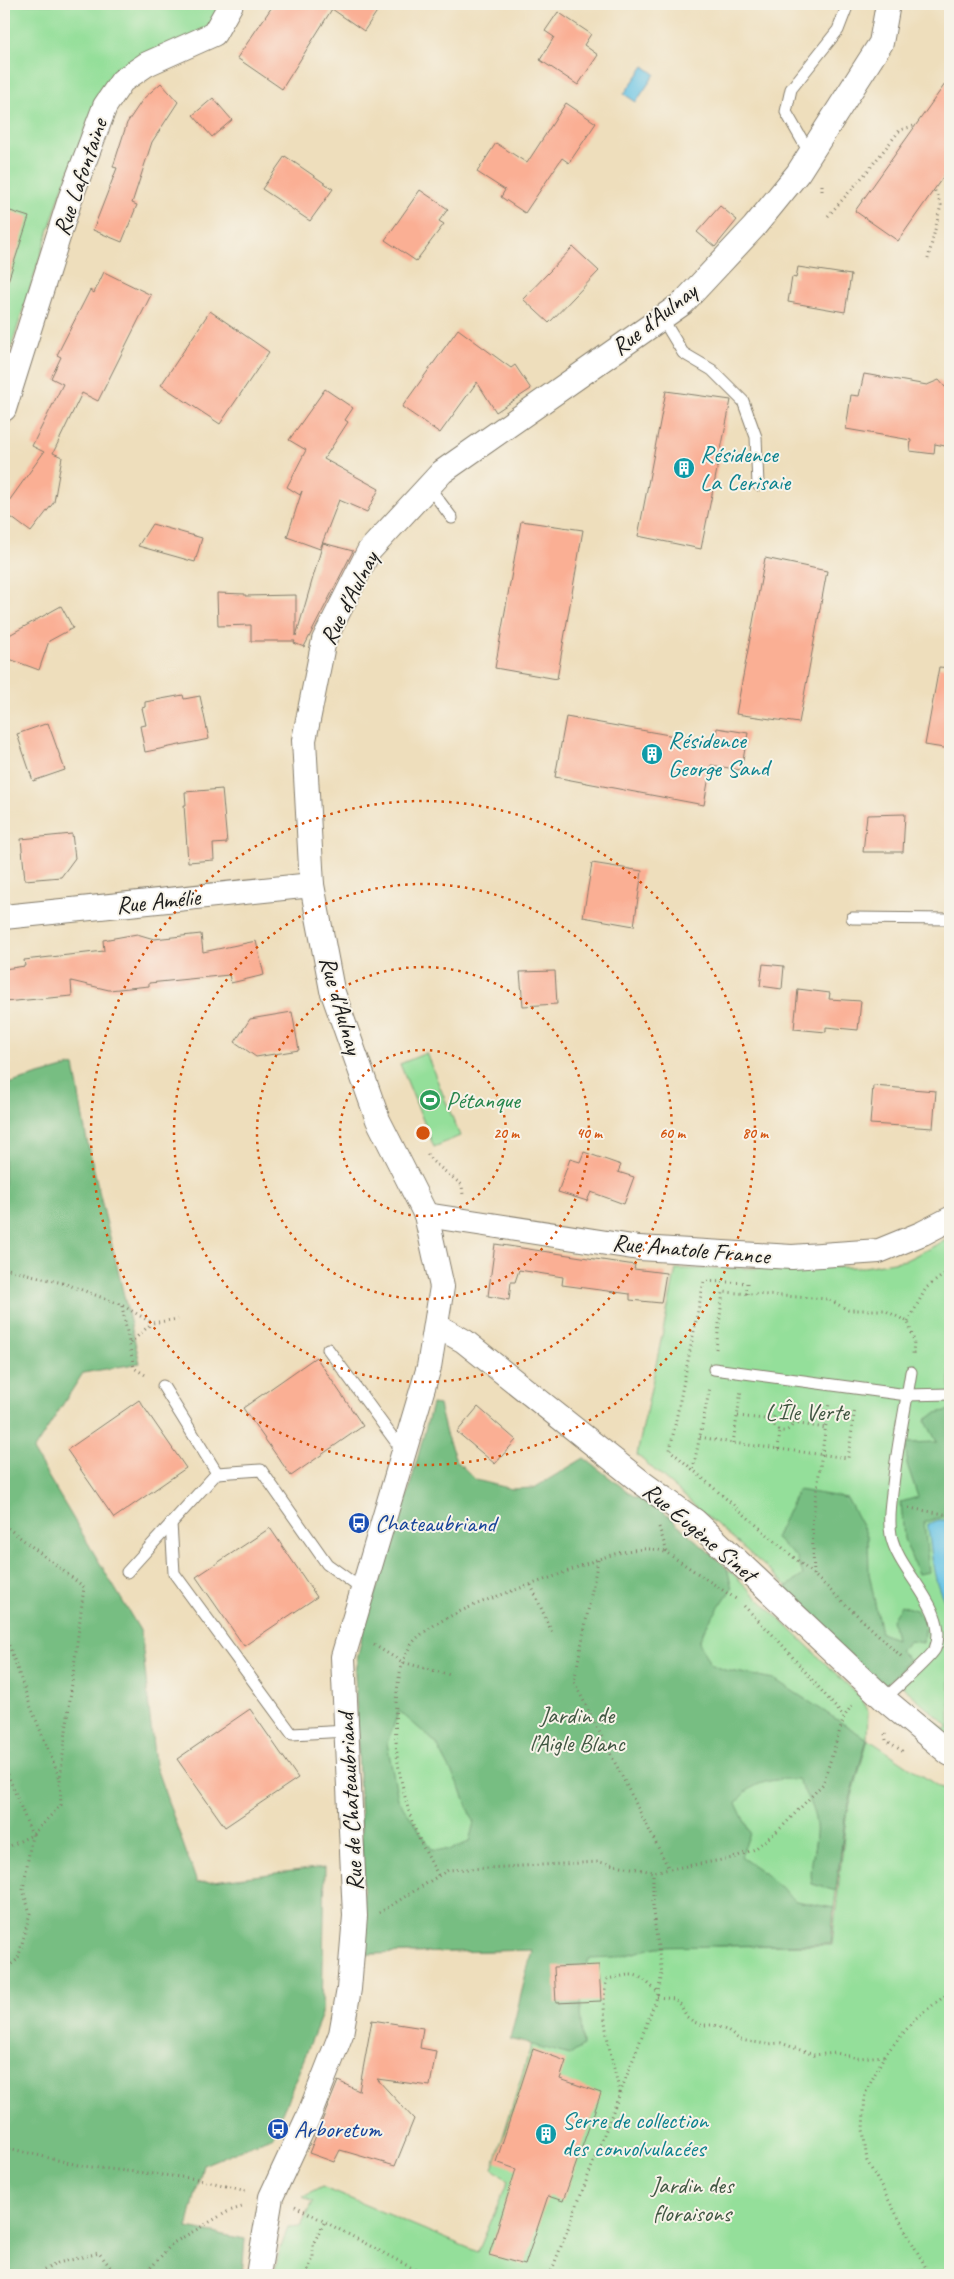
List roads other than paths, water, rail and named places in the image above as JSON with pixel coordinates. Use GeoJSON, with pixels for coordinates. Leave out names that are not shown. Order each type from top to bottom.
{"type":"FeatureCollection","features":[{"type":"Feature","properties":{"kind":"street","name":"Rue Lafontaine"},"geometry":{"type":"LineString","coordinates":[[4,409],[70,200],[105,106],[122,81],[147,64],[214,34],[231,4]]}},
{"type":"Feature","properties":{"kind":"street","name":"Rue d'Aulnay"},"geometry":{"type":"LineString","coordinates":[[437,1326],[442,1287],[426,1215],[378,1120],[332,990],[312,885],[304,740],[324,640],[369,551],[428,486],[450,467],[683,303],[754,227],[798,173],[881,43],[888,4]]}},
{"type":"Feature","properties":{"kind":"street","name":"Rue Amélie"},"geometry":{"type":"LineString","coordinates":[[4,917],[312,885]]}},
{"type":"Feature","properties":{"kind":"street","name":"Rue Anatole France"},"geometry":{"type":"LineString","coordinates":[[426,1215],[639,1248],[792,1257],[879,1251],[923,1233],[950,1219]]}},
{"type":"Feature","properties":{"kind":"street","name":"Rue de Chateaubriand"},"geometry":{"type":"LineString","coordinates":[[258,2275],[271,2197],[310,2113],[341,2034],[350,1980],[355,1916],[343,1657],[429,1367],[437,1326]]}},
{"type":"Feature","properties":{"kind":"street","name":"Rue Eugène Sinet"},"geometry":{"type":"LineString","coordinates":[[437,1326],[464,1341],[641,1482],[695,1521],[880,1696],[950,1754]]}},
{"type":"Feature","properties":{"kind":"lane"},"geometry":{"type":"LineString","coordinates":[[810,154],[786,112],[791,89],[838,30],[848,4]]}},
{"type":"Feature","properties":{"kind":"lane"},"geometry":{"type":"LineString","coordinates":[[662,318],[683,353],[712,370],[743,401],[756,437],[758,485]]}},
{"type":"Feature","properties":{"kind":"lane"},"geometry":{"type":"LineString","coordinates":[[428,486],[452,518]]}},
{"type":"Feature","properties":{"kind":"lane"},"geometry":{"type":"LineString","coordinates":[[852,918],[950,919]]}},
{"type":"Feature","properties":{"kind":"lane"},"geometry":{"type":"LineString","coordinates":[[328,1350],[404,1454]]}},
{"type":"Feature","properties":{"kind":"lane"},"geometry":{"type":"LineString","coordinates":[[714,1370],[907,1395],[950,1394]]}},
{"type":"Feature","properties":{"kind":"lane"},"geometry":{"type":"LineString","coordinates":[[880,1696],[935,1650],[938,1623],[932,1609],[908,1574],[891,1536],[891,1504],[895,1464],[911,1372]]}},
{"type":"Feature","properties":{"kind":"lane"},"geometry":{"type":"LineString","coordinates":[[164,1386],[217,1473]]}},
{"type":"Feature","properties":{"kind":"lane"},"geometry":{"type":"LineString","coordinates":[[126,1572],[217,1473],[261,1470],[327,1564],[363,1590]]}},
{"type":"Feature","properties":{"kind":"lane"},"geometry":{"type":"LineString","coordinates":[[171,1523],[174,1573],[292,1734],[347,1731]]}},
{"type":"Feature","properties":{"kind":"water"},"geometry":{"type":"Polygon","coordinates":[[[644,66],[655,74],[636,102],[624,94],[644,66]]]}},
{"type":"Feature","properties":{"kind":"water"},"geometry":{"type":"Polygon","coordinates":[[[939,1520],[950,1520],[950,1550],[948,1553],[950,1610],[936,1579],[927,1524],[939,1520]]]}},
{"type":"Feature","properties":{"kind":"place","name":"Résidence La Cerisaie"},"geometry":{"type":"Point","coordinates":[684,468]}},
{"type":"Feature","properties":{"kind":"place","name":"Résidence George Sand"},"geometry":{"type":"Point","coordinates":[652,754]}},
{"type":"Feature","properties":{"kind":"place","name":"Pétanque"},"geometry":{"type":"Point","coordinates":[430,1100]}},
{"type":"Feature","properties":{"kind":"place","name":"Chateaubriand"},"geometry":{"type":"Point","coordinates":[359,1523]}},
{"type":"Feature","properties":{"kind":"place","name":"Arboretum"},"geometry":{"type":"Point","coordinates":[278,2129]}},
{"type":"Feature","properties":{"kind":"place","name":"Serre de collection des convolvulacées"},"geometry":{"type":"Point","coordinates":[546,2134]}},
{"type":"Feature","properties":{"kind":"park label","name":"L'Île Verte"},"geometry":{"type":"Point","coordinates":[807,1412]}},
{"type":"Feature","properties":{"kind":"park label","name":"Jardin de l’Aigle Blanc"},"geometry":{"type":"Point","coordinates":[577,1729]}},
{"type":"Feature","properties":{"kind":"park label","name":"Jardin des floraisons"},"geometry":{"type":"Point","coordinates":[692,2199]}}]}
